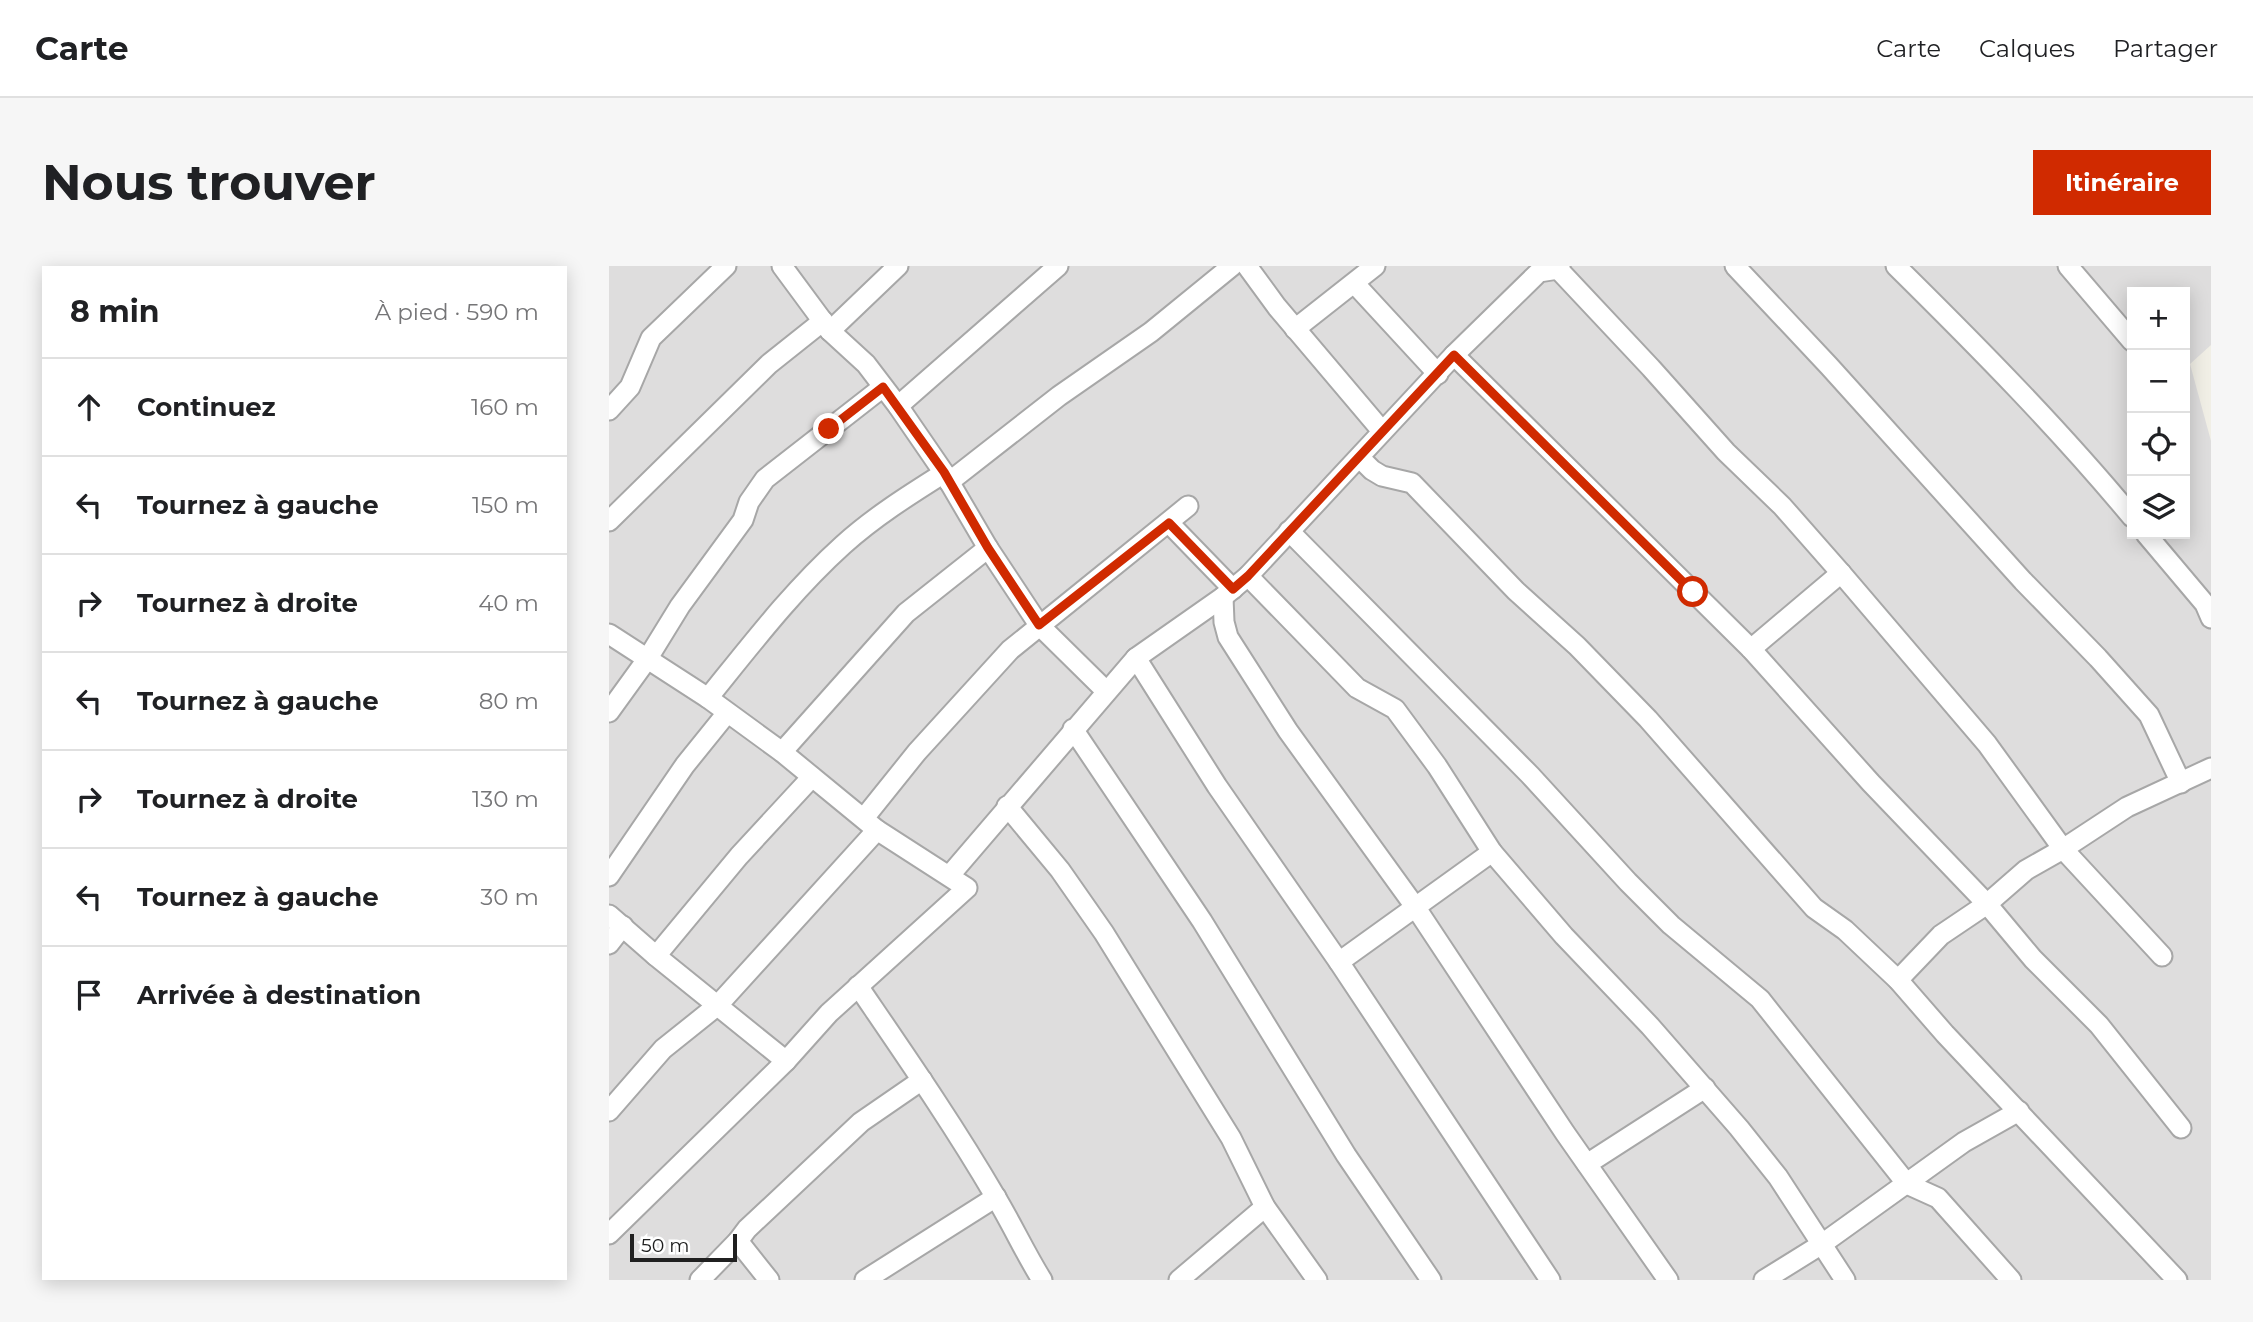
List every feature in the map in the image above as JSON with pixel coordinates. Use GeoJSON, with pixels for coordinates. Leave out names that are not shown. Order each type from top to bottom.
{"type":"FeatureCollection","features":[{"type":"Feature","properties":{"kind":"street"},"geometry":{"type":"LineString","coordinates":[[609,410],[629,387],[651,338],[726,266]]}},
{"type":"Feature","properties":{"kind":"street"},"geometry":{"type":"LineString","coordinates":[[782,266],[827,326],[866,364],[898,406],[947,477],[988,548],[1039,625],[1107,691]]}},
{"type":"Feature","properties":{"kind":"street"},"geometry":{"type":"LineString","coordinates":[[609,521],[769,364],[827,326],[898,266]]}},
{"type":"Feature","properties":{"kind":"street"},"geometry":{"type":"LineString","coordinates":[[898,406],[1058,266]]}},
{"type":"Feature","properties":{"kind":"street"},"geometry":{"type":"LineString","coordinates":[[708,698],[790,598],[844,544],[891,506],[947,477],[1151,332],[1231,266]]}},
{"type":"Feature","properties":{"kind":"street"},"geometry":{"type":"LineString","coordinates":[[1247,266],[1295,329],[1381,431]]}},
{"type":"Feature","properties":{"kind":"street"},"geometry":{"type":"LineString","coordinates":[[1295,329],[1375,266]]}},
{"type":"Feature","properties":{"kind":"street"},"geometry":{"type":"LineString","coordinates":[[1735,266],[2149,715],[2182,783]]}},
{"type":"Feature","properties":{"kind":"street"},"geometry":{"type":"LineString","coordinates":[[1896,266],[1976,344],[2093,470],[2127,511]]}},
{"type":"Feature","properties":{"kind":"street"},"geometry":{"type":"LineString","coordinates":[[2068,266],[2127,335]]}},
{"type":"Feature","properties":{"kind":"street"},"geometry":{"type":"LineString","coordinates":[[950,875],[1136,658],[1235,587],[1360,458],[1381,431],[1454,355],[1539,272],[1559,267],[1726,452],[1782,506],[1841,573],[1987,744],[2063,849],[2162,956]]}},
{"type":"Feature","properties":{"kind":"street"},"geometry":{"type":"LineString","coordinates":[[1355,284],[1438,374]]}},
{"type":"Feature","properties":{"kind":"street"},"geometry":{"type":"LineString","coordinates":[[1454,355],[1751,649],[1871,783],[1987,904],[2033,959],[2099,1025],[2181,1128]]}},
{"type":"Feature","properties":{"kind":"street"},"geometry":{"type":"LineString","coordinates":[[609,712],[680,606],[743,520],[749,502],[765,479],[883,387]]}},
{"type":"Feature","properties":{"kind":"street"},"geometry":{"type":"LineString","coordinates":[[1360,458],[1382,476],[1412,483],[1516,591],[1577,646],[1648,719],[1814,908],[1853,937],[1898,980],[1945,1034],[2177,1280]]}},
{"type":"Feature","properties":{"kind":"street"},"geometry":{"type":"LineString","coordinates":[[609,1111],[663,1049],[718,1005],[870,824],[917,752],[1001,660],[1039,625],[1188,506]]}},
{"type":"Feature","properties":{"kind":"street"},"geometry":{"type":"LineString","coordinates":[[1169,523],[1235,587],[1357,688],[1395,709],[1437,766],[1492,852],[1564,936],[1705,1088],[1778,1177],[1845,1280]]}},
{"type":"Feature","properties":{"kind":"street"},"geometry":{"type":"LineString","coordinates":[[1289,531],[1530,775],[1671,925],[1760,999],[1907,1184],[1938,1198],[2011,1280]]}},
{"type":"Feature","properties":{"kind":"street"},"geometry":{"type":"LineString","coordinates":[[2150,539],[2205,604],[2211,618]]}},
{"type":"Feature","properties":{"kind":"street"},"geometry":{"type":"LineString","coordinates":[[782,752],[906,614],[988,548]]}},
{"type":"Feature","properties":{"kind":"street"},"geometry":{"type":"LineString","coordinates":[[1751,649],[1841,573]]}},
{"type":"Feature","properties":{"kind":"street"},"geometry":{"type":"LineString","coordinates":[[1235,587],[1224,622],[1228,637],[1288,731],[1416,908],[1470,992],[1668,1280]]}},
{"type":"Feature","properties":{"kind":"street"},"geometry":{"type":"LineString","coordinates":[[609,634],[708,698],[782,752],[870,824],[967,888],[829,1013],[786,1060],[609,1234]]}},
{"type":"Feature","properties":{"kind":"street"},"geometry":{"type":"LineString","coordinates":[[1136,658],[1247,831],[1339,962],[1550,1280]]}},
{"type":"Feature","properties":{"kind":"street"},"geometry":{"type":"LineString","coordinates":[[609,876],[685,765],[727,713]]}},
{"type":"Feature","properties":{"kind":"street"},"geometry":{"type":"LineString","coordinates":[[1073,729],[1202,921],[1346,1155],[1431,1280]]}},
{"type":"Feature","properties":{"kind":"street"},"geometry":{"type":"LineString","coordinates":[[1898,980],[1941,935],[1987,904],[2026,870],[2127,807],[2211,768]]}},
{"type":"Feature","properties":{"kind":"street"},"geometry":{"type":"LineString","coordinates":[[656,956],[739,856],[812,777]]}},
{"type":"Feature","properties":{"kind":"street"},"geometry":{"type":"LineString","coordinates":[[1007,806],[1060,870],[1112,944],[1231,1138],[1265,1207],[1317,1280]]}},
{"type":"Feature","properties":{"kind":"street"},"geometry":{"type":"LineString","coordinates":[[1339,962],[1492,852]]}},
{"type":"Feature","properties":{"kind":"street"},"geometry":{"type":"LineString","coordinates":[[609,944],[616,921],[786,1060]]}},
{"type":"Feature","properties":{"kind":"street"},"geometry":{"type":"LineString","coordinates":[[858,986],[922,1080],[996,1197],[1042,1280]]}},
{"type":"Feature","properties":{"kind":"street"},"geometry":{"type":"LineString","coordinates":[[700,1280],[747,1230],[861,1122],[922,1080]]}},
{"type":"Feature","properties":{"kind":"street"},"geometry":{"type":"LineString","coordinates":[[1587,1164],[1705,1088]]}},
{"type":"Feature","properties":{"kind":"street"},"geometry":{"type":"LineString","coordinates":[[1764,1280],[1822,1244],[1964,1142],[2019,1111]]}},
{"type":"Feature","properties":{"kind":"street"},"geometry":{"type":"LineString","coordinates":[[865,1280],[889,1274],[996,1197]]}},
{"type":"Feature","properties":{"kind":"street"},"geometry":{"type":"LineString","coordinates":[[1190,1276],[1265,1207]]}},
{"type":"Feature","properties":{"kind":"street"},"geometry":{"type":"LineString","coordinates":[[738,1241],[769,1280]]}},
{"type":"Feature","properties":{"kind":"shaded area"},"geometry":{"type":"Polygon","coordinates":[[[609,266],[2211,266],[2211,345],[2190,364],[2211,441],[2211,1280],[609,1280],[609,266]]]}},
{"type":"Feature","properties":{"kind":"route"},"geometry":{"type":"LineString","coordinates":[[829,429],[883,387],[944,472],[988,548],[1039,625],[1169,523],[1233,589],[1360,458],[1381,431],[1454,355],[1693,592]]}}]}
